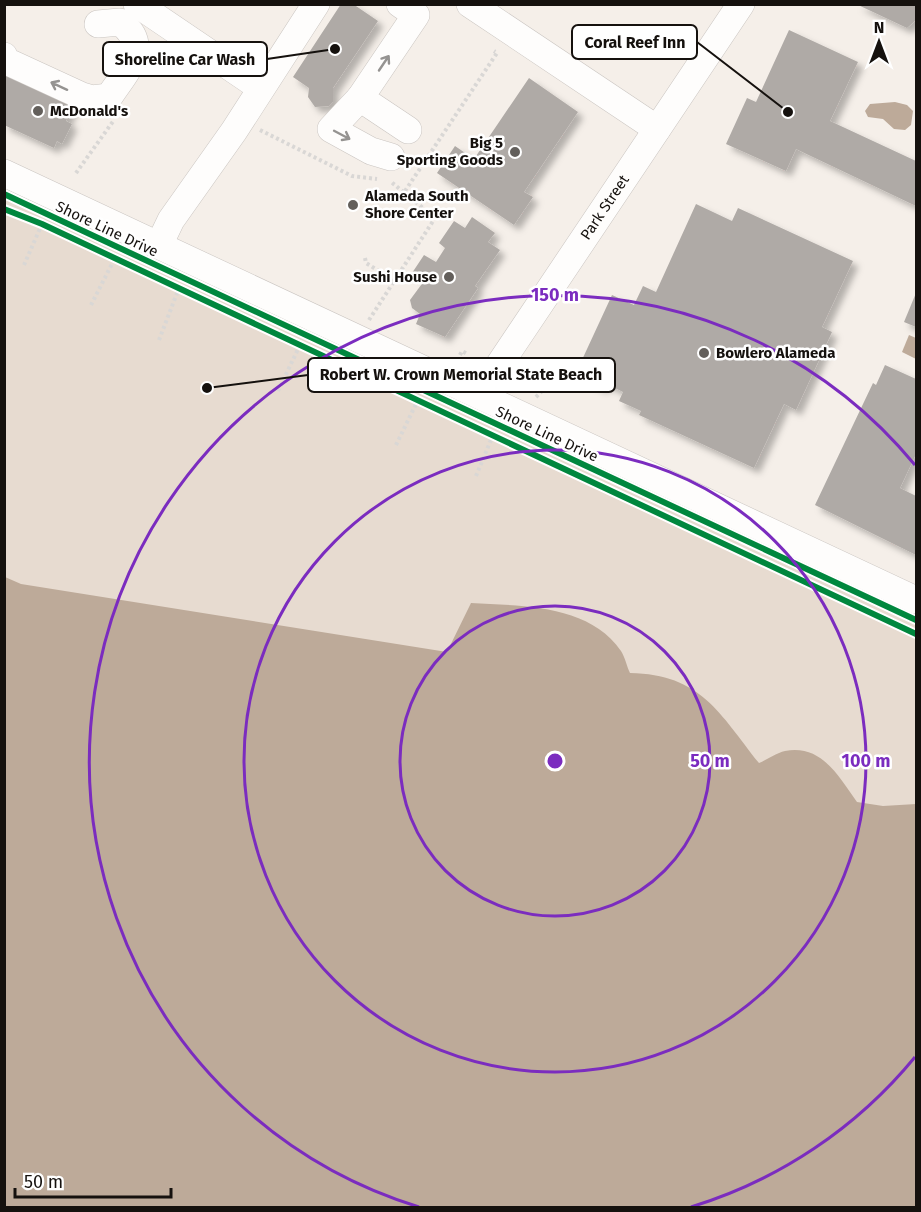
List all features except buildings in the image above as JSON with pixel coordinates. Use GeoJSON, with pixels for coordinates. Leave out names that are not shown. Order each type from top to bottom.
{"type":"FeatureCollection","features":[{"type":"Feature","properties":{"kind":"street"},"geometry":{"type":"LineString","coordinates":[[137,4],[261,88]]}},
{"type":"Feature","properties":{"kind":"street"},"geometry":{"type":"LineString","coordinates":[[159,245],[171,220],[242,118],[316,4]]}},
{"type":"Feature","properties":{"kind":"street"},"geometry":{"type":"LineString","coordinates":[[391,157],[371,151],[331,129],[360,98],[416,15],[400,4]]}},
{"type":"Feature","properties":{"kind":"street","name":"Park Street"},"geometry":{"type":"LineString","coordinates":[[479,395],[741,4]]}},
{"type":"Feature","properties":{"kind":"street"},"geometry":{"type":"LineString","coordinates":[[493,14],[657,129]]}},
{"type":"Feature","properties":{"kind":"street"},"geometry":{"type":"LineString","coordinates":[[4,56],[6,61],[82,96],[92,99],[109,97],[133,60],[136,46],[133,32],[120,22],[98,24]]}},
{"type":"Feature","properties":{"kind":"street"},"geometry":{"type":"LineString","coordinates":[[360,98],[408,130]]}},
{"type":"Feature","properties":{"kind":"street","name":"Shore Line Drive"},"geometry":{"type":"LineString","coordinates":[[4,173],[916,600]]}},
{"type":"Feature","properties":{"kind":"path"},"geometry":{"type":"LineString","coordinates":[[405,191],[497,53],[484,44],[493,14]]}},
{"type":"Feature","properties":{"kind":"path"},"geometry":{"type":"LineString","coordinates":[[242,118],[284,143],[352,176],[392,181],[405,191],[420,208],[435,218],[358,338]]}},
{"type":"Feature","properties":{"kind":"path"},"geometry":{"type":"LineString","coordinates":[[24,265],[42,224]]}},
{"type":"Feature","properties":{"kind":"path"},"geometry":{"type":"LineString","coordinates":[[91,305],[115,258]]}},
{"type":"Feature","properties":{"kind":"path"},"geometry":{"type":"LineString","coordinates":[[365,258],[366,263],[394,281]]}},
{"type":"Feature","properties":{"kind":"path"},"geometry":{"type":"LineString","coordinates":[[159,340],[178,288]]}},
{"type":"Feature","properties":{"kind":"path"},"geometry":{"type":"LineString","coordinates":[[278,392],[300,345]]}},
{"type":"Feature","properties":{"kind":"path"},"geometry":{"type":"LineString","coordinates":[[460,355],[462,351],[467,354]]}},
{"type":"Feature","properties":{"kind":"path"},"geometry":{"type":"LineString","coordinates":[[536,397],[543,390],[538,388]]}},
{"type":"Feature","properties":{"kind":"path"},"geometry":{"type":"LineString","coordinates":[[396,445],[418,400]]}},
{"type":"Feature","properties":{"kind":"path"},"geometry":{"type":"LineString","coordinates":[[476,476],[493,435]]}},
{"type":"Feature","properties":{"kind":"shaded area"},"geometry":{"type":"Polygon","coordinates":[[[895,102],[907,105],[913,111],[911,125],[905,130],[894,129],[883,119],[868,117],[865,111],[870,104],[895,102]]]}},
{"type":"Feature","properties":{"kind":"shaded area"},"geometry":{"type":"Polygon","coordinates":[[[4,198],[916,625],[916,1207],[5,1207],[4,198]]]}},
{"type":"Feature","properties":{"kind":"shaded area"},"geometry":{"type":"Polygon","coordinates":[[[909,335],[916,338],[916,359],[902,352],[909,335]]]}},
{"type":"Feature","properties":{"kind":"shaded area"},"geometry":{"type":"Polygon","coordinates":[[[5,577],[21,584],[447,652],[471,603],[553,610],[591,624],[607,636],[621,651],[630,673],[654,675],[692,689],[720,713],[759,763],[785,751],[809,752],[828,764],[857,802],[883,806],[916,804],[916,1207],[5,1207],[5,577]]]}},
{"type":"Feature","properties":{"kind":"cycle path"},"geometry":{"type":"LineString","coordinates":[[4,194],[916,620]]}},
{"type":"Feature","properties":{"kind":"cycle path"},"geometry":{"type":"LineString","coordinates":[[4,209],[42,224],[916,634]]}},
{"type":"Feature","properties":{"kind":"place","name":"Shoreline Car Wash"},"geometry":{"type":"Point","coordinates":[335,49]}},
{"type":"Feature","properties":{"kind":"place","name":"McDonald's"},"geometry":{"type":"Point","coordinates":[38,111]}},
{"type":"Feature","properties":{"kind":"place","name":"Coral Reef Inn"},"geometry":{"type":"Point","coordinates":[788,112]}},
{"type":"Feature","properties":{"kind":"place","name":"Big 5 Sporting Goods"},"geometry":{"type":"Point","coordinates":[515,152]}},
{"type":"Feature","properties":{"kind":"place","name":"Alameda South Shore Center"},"geometry":{"type":"Point","coordinates":[353,205]}},
{"type":"Feature","properties":{"kind":"place","name":"Sushi House"},"geometry":{"type":"Point","coordinates":[449,277]}},
{"type":"Feature","properties":{"kind":"place","name":"Bowlero Alameda"},"geometry":{"type":"Point","coordinates":[704,353]}},
{"type":"Feature","properties":{"kind":"place","name":"Robert W. Crown Memorial State Beach"},"geometry":{"type":"Point","coordinates":[207,388]}}]}
